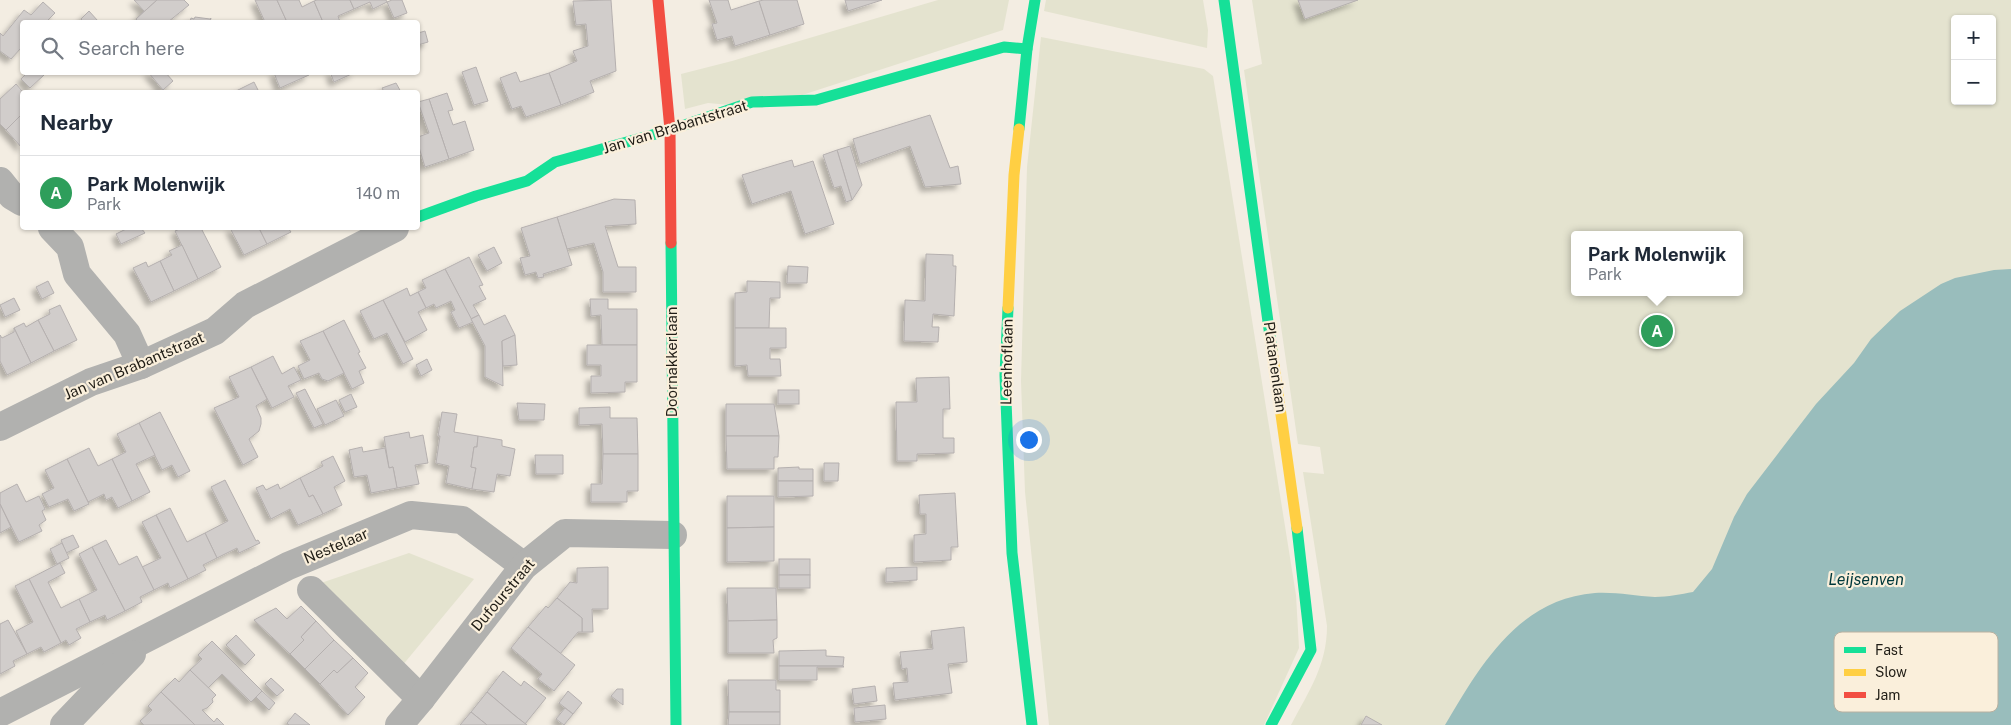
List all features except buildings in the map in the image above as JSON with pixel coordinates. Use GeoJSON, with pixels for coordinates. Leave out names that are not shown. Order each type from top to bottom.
{"type":"FeatureCollection","features":[{"type":"Feature","properties":{"kind":"street","name":"Doornakkerlaan"},"geometry":{"type":"LineString","coordinates":[[658,0],[670,130],[676,725]]}},
{"type":"Feature","properties":{"kind":"street","name":"Leenhoflaan"},"geometry":{"type":"LineString","coordinates":[[1032,725],[1012,553],[1005,375],[1014,175],[1027,49],[1036,0]]}},
{"type":"Feature","properties":{"kind":"street","name":"Platanenlaan"},"geometry":{"type":"LineString","coordinates":[[1224,0],[1312,650],[1271,725]]}},
{"type":"Feature","properties":{"kind":"street","name":"Jan van Brabantstraat"},"geometry":{"type":"LineString","coordinates":[[420,216],[476,196],[527,181],[555,162],[670,130],[752,102],[816,100],[1004,47],[1027,49]]}},
{"type":"Feature","properties":{"kind":"street"},"geometry":{"type":"LineString","coordinates":[[0,181],[12,196],[20,201]]}},
{"type":"Feature","properties":{"kind":"street"},"geometry":{"type":"LineString","coordinates":[[54,230],[70,247],[77,274],[127,334],[140,365]]}},
{"type":"Feature","properties":{"kind":"street","name":"Jan van Brabantstraat"},"geometry":{"type":"LineString","coordinates":[[0,427],[91,382],[140,365],[215,331],[245,305],[391,230]]}},
{"type":"Feature","properties":{"kind":"street","name":"Nestelaar"},"geometry":{"type":"LineString","coordinates":[[0,713],[288,566],[410,515],[462,520],[524,566]]}},
{"type":"Feature","properties":{"kind":"street","name":"Dufourstraat"},"geometry":{"type":"LineString","coordinates":[[399,725],[524,566],[565,533],[673,535]]}},
{"type":"Feature","properties":{"kind":"street","name":"Nestelaar"},"geometry":{"type":"LineString","coordinates":[[311,590],[421,699]]}},
{"type":"Feature","properties":{"kind":"street","name":"Nestelaar"},"geometry":{"type":"LineString","coordinates":[[64,725],[147,638]]}},
{"type":"Feature","properties":{"kind":"green space"},"geometry":{"type":"Polygon","coordinates":[[[938,0],[1009,0],[1003,30],[762,108],[708,103],[685,109],[681,74],[732,61],[938,0]]]}},
{"type":"Feature","properties":{"kind":"green space"},"geometry":{"type":"Polygon","coordinates":[[[1046,0],[1203,0],[1208,30],[1207,48],[1044,11],[1046,0]]]}},
{"type":"Feature","properties":{"kind":"green space"},"geometry":{"type":"Polygon","coordinates":[[[1252,0],[2011,0],[2011,725],[1291,725],[1316,677],[1324,653],[1327,626],[1303,472],[1324,474],[1320,447],[1298,444],[1244,70],[1262,64],[1252,0]]]}},
{"type":"Feature","properties":{"kind":"green space"},"geometry":{"type":"Polygon","coordinates":[[[1041,37],[1204,69],[1213,76],[1296,595],[1299,648],[1264,725],[1049,725],[1025,492],[1021,381],[1027,167],[1041,37]]]}},
{"type":"Feature","properties":{"kind":"green space"},"geometry":{"type":"Polygon","coordinates":[[[409,553],[474,579],[397,672],[321,583],[409,553]]]}},
{"type":"Feature","properties":{"kind":"water","name":"Leijsenven"},"geometry":{"type":"Polygon","coordinates":[[[2011,269],[2011,725],[1445,725],[1472,680],[1504,639],[1523,622],[1544,608],[1568,598],[1595,593],[1655,597],[1693,592],[1712,569],[1734,517],[1747,494],[1816,404],[1854,363],[1871,339],[1900,311],[1941,284],[1955,278],[1994,270],[2011,269]]]}},
{"type":"Feature","properties":{"kind":"traffic: fast"},"geometry":{"type":"LineString","coordinates":[[1019,129],[1027,49],[1035,0]]}},
{"type":"Feature","properties":{"kind":"traffic: fast"},"geometry":{"type":"LineString","coordinates":[[1224,0],[1272,351]]}},
{"type":"Feature","properties":{"kind":"traffic: fast"},"geometry":{"type":"LineString","coordinates":[[420,216],[476,196],[527,181],[555,162],[670,130],[752,102],[816,100],[1004,47],[1027,49]]}},
{"type":"Feature","properties":{"kind":"traffic: fast"},"geometry":{"type":"LineString","coordinates":[[671,243],[676,725]]}},
{"type":"Feature","properties":{"kind":"traffic: fast"},"geometry":{"type":"LineString","coordinates":[[1008,308],[1005,375],[1012,553],[1032,725]]}},
{"type":"Feature","properties":{"kind":"traffic: fast"},"geometry":{"type":"LineString","coordinates":[[1271,725],[1311,650],[1297,528]]}},
{"type":"Feature","properties":{"kind":"traffic: slow"},"geometry":{"type":"LineString","coordinates":[[1008,308],[1014,175],[1019,129]]}},
{"type":"Feature","properties":{"kind":"traffic: slow"},"geometry":{"type":"LineString","coordinates":[[1272,351],[1297,528]]}},
{"type":"Feature","properties":{"kind":"traffic: jam"},"geometry":{"type":"LineString","coordinates":[[658,0],[670,130],[671,243]]}},
{"type":"Feature","properties":{"kind":"place","name":"Park Molenwijk"},"geometry":{"type":"Point","coordinates":[1657,331]}}]}
